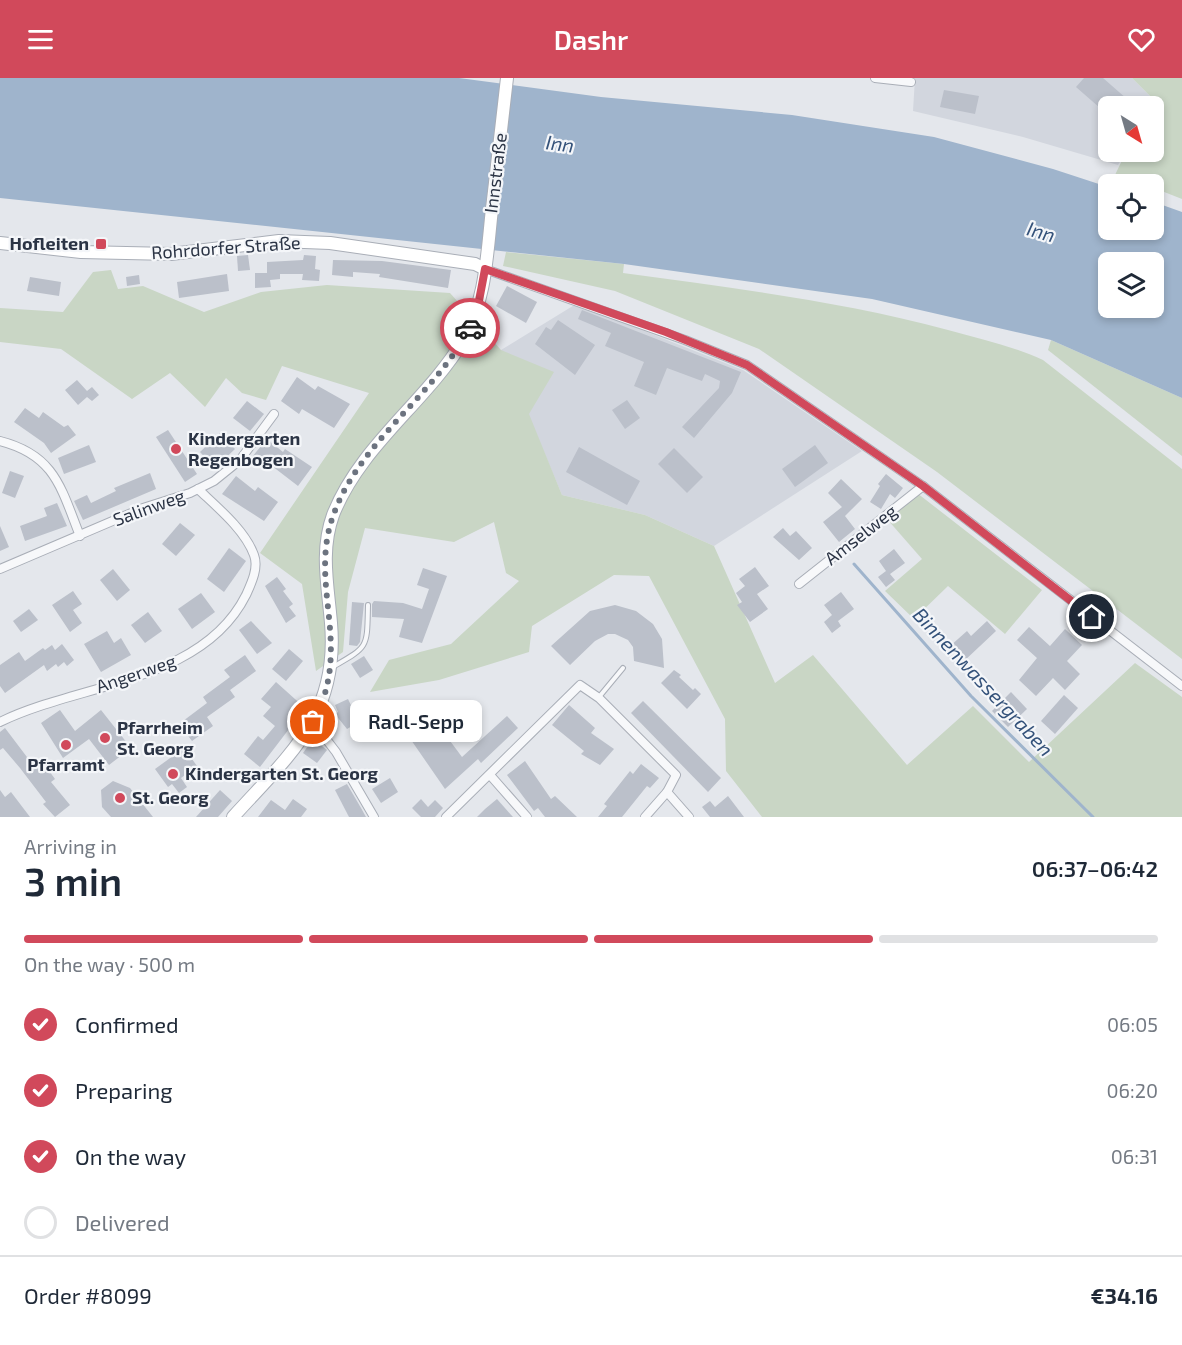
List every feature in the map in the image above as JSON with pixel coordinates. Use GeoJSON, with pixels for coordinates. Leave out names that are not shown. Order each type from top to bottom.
{"type":"FeatureCollection","features":[{"type":"Feature","properties":{"kind":"main road","name":"Innstraße"},"geometry":{"type":"LineString","coordinates":[[233,817],[283,763],[313,722],[325,698],[331,669],[331,622],[325,561],[333,517],[359,468],[439,374],[464,339],[478,306],[485,269],[507,78]]}},
{"type":"Feature","properties":{"kind":"main road","name":"Rohrdorfer Straße"},"geometry":{"type":"LineString","coordinates":[[0,243],[81,252],[171,254],[279,241],[330,243],[475,264],[485,269]]}},
{"type":"Feature","properties":{"kind":"street"},"geometry":{"type":"LineString","coordinates":[[875,78],[911,82]]}},
{"type":"Feature","properties":{"kind":"street"},"geometry":{"type":"LineString","coordinates":[[485,269],[675,336],[747,365],[923,486],[1182,686]]}},
{"type":"Feature","properties":{"kind":"street","name":"Salinweg"},"geometry":{"type":"LineString","coordinates":[[0,569],[143,508],[214,481],[240,460],[274,414]]}},
{"type":"Feature","properties":{"kind":"street"},"geometry":{"type":"LineString","coordinates":[[0,441],[40,458],[59,482],[80,536]]}},
{"type":"Feature","properties":{"kind":"street","name":"Amselweg"},"geometry":{"type":"LineString","coordinates":[[799,584],[923,486]]}},
{"type":"Feature","properties":{"kind":"street","name":"Angerweg"},"geometry":{"type":"LineString","coordinates":[[0,722],[28,708],[145,675],[187,656],[236,614],[253,580],[255,557],[245,540],[198,489]]}},
{"type":"Feature","properties":{"kind":"street"},"geometry":{"type":"LineString","coordinates":[[446,817],[576,687],[585,687],[599,698],[676,775],[667,792],[645,817]]}},
{"type":"Feature","properties":{"kind":"street"},"geometry":{"type":"LineString","coordinates":[[313,722],[336,752],[374,817]]}},
{"type":"Feature","properties":{"kind":"street"},"geometry":{"type":"LineString","coordinates":[[490,775],[527,817]]}},
{"type":"Feature","properties":{"kind":"street"},"geometry":{"type":"LineString","coordinates":[[667,792],[689,817]]}},
{"type":"Feature","properties":{"kind":"lane"},"geometry":{"type":"LineString","coordinates":[[331,669],[363,649],[367,638],[368,605]]}},
{"type":"Feature","properties":{"kind":"lane"},"geometry":{"type":"LineString","coordinates":[[599,698],[624,669]]}},
{"type":"Feature","properties":{"kind":"shaded area"},"geometry":{"type":"Polygon","coordinates":[[[915,78],[1132,78],[1150,96],[1098,96],[1098,159],[1023,137],[913,111],[915,78]]]}},
{"type":"Feature","properties":{"kind":"shaded area"},"geometry":{"type":"Polygon","coordinates":[[[576,304],[743,370],[862,451],[714,546],[645,515],[562,495],[501,350],[576,304]]]}},
{"type":"Feature","properties":{"kind":"green space"},"geometry":{"type":"Polygon","coordinates":[[[1132,78],[1182,78],[1182,199],[1164,192],[1164,174],[1115,174],[1121,162],[1164,162],[1164,96],[1150,96],[1132,78]]]}},
{"type":"Feature","properties":{"kind":"green space"},"geometry":{"type":"Polygon","coordinates":[[[506,252],[624,264],[623,273],[786,296],[867,311],[984,340],[1043,360],[1182,469],[1182,659],[937,472],[759,349],[615,291],[503,266],[506,252]]]}},
{"type":"Feature","properties":{"kind":"green space"},"geometry":{"type":"Polygon","coordinates":[[[111,270],[118,289],[143,286],[204,312],[261,292],[327,285],[450,293],[501,350],[554,372],[529,414],[562,495],[645,515],[714,546],[775,683],[813,655],[907,765],[973,706],[1029,762],[1135,663],[1182,697],[1182,817],[762,817],[726,771],[725,719],[649,576],[614,575],[532,626],[529,652],[439,680],[370,692],[389,660],[451,644],[519,581],[506,573],[494,522],[454,542],[365,528],[348,592],[343,652],[316,671],[302,584],[260,553],[369,393],[282,366],[266,400],[242,393],[226,378],[205,407],[170,373],[132,399],[61,349],[0,342],[0,308],[63,312],[93,272],[111,270]]]}},
{"type":"Feature","properties":{"kind":"green space"},"geometry":{"type":"Polygon","coordinates":[[[1051,340],[1182,398],[1182,456],[1048,350],[1051,340]]]}},
{"type":"Feature","properties":{"kind":"green space"},"geometry":{"type":"Polygon","coordinates":[[[917,493],[1042,590],[1005,634],[948,586],[914,619],[885,591],[922,559],[887,519],[917,493]]]}},
{"type":"Feature","properties":{"kind":"water","name":"Inn"},"geometry":{"type":"Polygon","coordinates":[[[0,78],[459,78],[601,97],[792,115],[934,137],[1053,169],[1098,184],[1098,240],[1164,240],[1164,206],[1182,212],[1182,398],[1051,340],[872,299],[624,264],[0,198],[0,78]]]}},
{"type":"Feature","properties":{"kind":"building"},"geometry":{"type":"Polygon","coordinates":[[[1084,78],[1103,78],[1124,96],[1098,96],[1098,106],[1076,87],[1084,78]]]}},
{"type":"Feature","properties":{"kind":"building"},"geometry":{"type":"Polygon","coordinates":[[[944,90],[979,96],[975,114],[940,107],[944,90]]]}},
{"type":"Feature","properties":{"kind":"building"},"geometry":{"type":"Polygon","coordinates":[[[248,255],[250,270],[238,271],[237,256],[248,255]]]}},
{"type":"Feature","properties":{"kind":"building"},"geometry":{"type":"Polygon","coordinates":[[[304,255],[316,256],[315,269],[320,270],[319,281],[302,280],[303,274],[280,274],[280,279],[270,280],[271,287],[255,288],[255,273],[267,273],[267,262],[303,260],[304,255]]]}},
{"type":"Feature","properties":{"kind":"building"},"geometry":{"type":"Polygon","coordinates":[[[333,260],[382,261],[451,270],[448,288],[379,277],[380,274],[353,272],[353,277],[332,275],[333,260]]]}},
{"type":"Feature","properties":{"kind":"building"},"geometry":{"type":"Polygon","coordinates":[[[227,274],[229,291],[179,298],[177,282],[227,274]]]}},
{"type":"Feature","properties":{"kind":"building"},"geometry":{"type":"Polygon","coordinates":[[[139,275],[140,284],[127,286],[126,277],[139,275]]]}},
{"type":"Feature","properties":{"kind":"building"},"geometry":{"type":"Polygon","coordinates":[[[30,277],[61,282],[59,296],[27,291],[30,277]]]}},
{"type":"Feature","properties":{"kind":"building"},"geometry":{"type":"Polygon","coordinates":[[[507,286],[537,302],[526,323],[496,306],[507,286]]]}},
{"type":"Feature","properties":{"kind":"building"},"geometry":{"type":"Polygon","coordinates":[[[582,310],[741,372],[732,393],[694,438],[682,427],[719,388],[720,381],[705,374],[702,381],[667,368],[656,395],[634,386],[644,362],[605,346],[611,333],[578,319],[582,310]]]}},
{"type":"Feature","properties":{"kind":"building"},"geometry":{"type":"Polygon","coordinates":[[[558,320],[595,345],[575,375],[535,344],[546,327],[551,330],[558,320]]]}},
{"type":"Feature","properties":{"kind":"building"},"geometry":{"type":"Polygon","coordinates":[[[297,377],[315,390],[318,386],[350,404],[334,428],[302,409],[299,414],[281,401],[297,377]]]}},
{"type":"Feature","properties":{"kind":"building"},"geometry":{"type":"Polygon","coordinates":[[[77,380],[87,391],[92,387],[99,395],[92,401],[87,397],[78,405],[65,390],[77,380]]]}},
{"type":"Feature","properties":{"kind":"building"},"geometry":{"type":"Polygon","coordinates":[[[627,400],[640,418],[625,429],[612,410],[627,400]]]}},
{"type":"Feature","properties":{"kind":"building"},"geometry":{"type":"Polygon","coordinates":[[[247,401],[264,414],[250,431],[233,418],[247,401]]]}},
{"type":"Feature","properties":{"kind":"building"},"geometry":{"type":"Polygon","coordinates":[[[25,408],[39,418],[43,412],[64,427],[68,425],[76,435],[51,453],[44,443],[14,422],[25,408]]]}},
{"type":"Feature","properties":{"kind":"building","name":"Kindergarten Regenbogen"},"geometry":{"type":"Polygon","coordinates":[[[168,430],[197,474],[185,482],[156,437],[168,430]]]}},
{"type":"Feature","properties":{"kind":"building"},"geometry":{"type":"Polygon","coordinates":[[[220,433],[235,449],[215,468],[200,452],[220,433]]]}},
{"type":"Feature","properties":{"kind":"building"},"geometry":{"type":"Polygon","coordinates":[[[267,439],[283,452],[285,449],[312,467],[298,486],[272,466],[269,470],[252,457],[267,439]]]}},
{"type":"Feature","properties":{"kind":"building"},"geometry":{"type":"Polygon","coordinates":[[[89,445],[96,462],[64,474],[58,458],[89,445]]]}},
{"type":"Feature","properties":{"kind":"building"},"geometry":{"type":"Polygon","coordinates":[[[815,445],[828,463],[795,487],[782,469],[815,445]]]}},
{"type":"Feature","properties":{"kind":"building"},"geometry":{"type":"Polygon","coordinates":[[[579,447],[640,481],[627,505],[566,472],[579,447]]]}},
{"type":"Feature","properties":{"kind":"building"},"geometry":{"type":"Polygon","coordinates":[[[674,448],[703,477],[687,493],[658,464],[674,448]]]}},
{"type":"Feature","properties":{"kind":"building"},"geometry":{"type":"Polygon","coordinates":[[[10,471],[24,476],[15,498],[2,493],[10,471]]]}},
{"type":"Feature","properties":{"kind":"building"},"geometry":{"type":"Polygon","coordinates":[[[150,473],[156,489],[83,520],[74,501],[87,495],[91,503],[116,491],[114,488],[150,473]]]}},
{"type":"Feature","properties":{"kind":"building"},"geometry":{"type":"Polygon","coordinates":[[[886,474],[903,488],[895,498],[890,494],[881,509],[870,502],[880,486],[878,484],[886,474]]]}},
{"type":"Feature","properties":{"kind":"building"},"geometry":{"type":"Polygon","coordinates":[[[236,476],[255,491],[258,487],[278,502],[264,521],[222,494],[236,476]]]}},
{"type":"Feature","properties":{"kind":"building"},"geometry":{"type":"Polygon","coordinates":[[[841,479],[862,499],[845,516],[855,529],[839,542],[823,522],[842,507],[828,493],[841,479]]]}},
{"type":"Feature","properties":{"kind":"building"},"geometry":{"type":"Polygon","coordinates":[[[57,503],[67,526],[25,541],[20,526],[47,516],[44,508],[57,503]]]}},
{"type":"Feature","properties":{"kind":"building"},"geometry":{"type":"Polygon","coordinates":[[[180,523],[195,535],[176,556],[162,544],[180,523]]]}},
{"type":"Feature","properties":{"kind":"building"},"geometry":{"type":"Polygon","coordinates":[[[0,526],[9,547],[0,551],[0,526]]]}},
{"type":"Feature","properties":{"kind":"building"},"geometry":{"type":"Polygon","coordinates":[[[783,528],[790,536],[796,531],[812,548],[799,560],[773,537],[783,528]]]}},
{"type":"Feature","properties":{"kind":"building"},"geometry":{"type":"Polygon","coordinates":[[[229,548],[246,561],[224,592],[207,579],[229,548]]]}},
{"type":"Feature","properties":{"kind":"building"},"geometry":{"type":"Polygon","coordinates":[[[894,549],[905,563],[890,574],[895,580],[886,587],[878,577],[886,571],[879,561],[894,549]]]}},
{"type":"Feature","properties":{"kind":"building"},"geometry":{"type":"Polygon","coordinates":[[[755,567],[769,586],[757,594],[768,609],[750,622],[737,605],[742,602],[736,593],[745,586],[739,579],[755,567]]]}},
{"type":"Feature","properties":{"kind":"building"},"geometry":{"type":"Polygon","coordinates":[[[423,568],[447,576],[422,643],[399,637],[404,619],[372,617],[372,604],[374,601],[403,603],[422,609],[429,589],[417,585],[423,568]]]}},
{"type":"Feature","properties":{"kind":"building"},"geometry":{"type":"Polygon","coordinates":[[[113,569],[130,590],[117,601],[100,580],[113,569]]]}},
{"type":"Feature","properties":{"kind":"building"},"geometry":{"type":"Polygon","coordinates":[[[277,577],[286,589],[283,591],[293,604],[289,607],[296,616],[286,623],[265,586],[277,577]]]}},
{"type":"Feature","properties":{"kind":"building"},"geometry":{"type":"Polygon","coordinates":[[[73,591],[82,604],[73,610],[82,623],[70,632],[52,605],[73,591]]]}},
{"type":"Feature","properties":{"kind":"building"},"geometry":{"type":"Polygon","coordinates":[[[841,592],[854,609],[838,621],[841,626],[832,633],[824,622],[832,615],[824,605],[841,592]]]}},
{"type":"Feature","properties":{"kind":"building"},"geometry":{"type":"Polygon","coordinates":[[[201,593],[215,612],[192,629],[178,609],[201,593]]]}},
{"type":"Feature","properties":{"kind":"building"},"geometry":{"type":"Polygon","coordinates":[[[352,602],[364,603],[360,642],[357,646],[349,645],[352,602]]]}},
{"type":"Feature","properties":{"kind":"building"},"geometry":{"type":"Polygon","coordinates":[[[615,605],[636,611],[653,624],[662,639],[664,668],[634,661],[633,647],[628,640],[615,634],[608,634],[595,641],[570,665],[551,646],[590,611],[615,605]]]}},
{"type":"Feature","properties":{"kind":"building"},"geometry":{"type":"Polygon","coordinates":[[[29,609],[38,620],[21,632],[13,621],[29,609]]]}},
{"type":"Feature","properties":{"kind":"building"},"geometry":{"type":"Polygon","coordinates":[[[148,612],[162,631],[145,643],[131,625],[148,612]]]}},
{"type":"Feature","properties":{"kind":"building"},"geometry":{"type":"Polygon","coordinates":[[[251,621],[272,643],[257,654],[239,630],[251,621]]]}},
{"type":"Feature","properties":{"kind":"building"},"geometry":{"type":"Polygon","coordinates":[[[987,621],[996,631],[963,662],[949,647],[967,631],[971,636],[987,621]]]}},
{"type":"Feature","properties":{"kind":"building"},"geometry":{"type":"Polygon","coordinates":[[[1029,627],[1050,646],[1065,629],[1082,645],[1067,661],[1080,674],[1065,690],[1053,678],[1036,696],[1019,680],[1037,658],[1017,640],[1029,627]]]}},
{"type":"Feature","properties":{"kind":"building"},"geometry":{"type":"Polygon","coordinates":[[[107,631],[114,643],[121,638],[131,655],[101,672],[84,644],[107,631]]]}},
{"type":"Feature","properties":{"kind":"building"},"geometry":{"type":"Polygon","coordinates":[[[62,644],[74,660],[67,666],[64,662],[58,667],[56,664],[47,671],[44,665],[5,693],[0,686],[0,665],[19,652],[25,661],[43,648],[45,650],[52,645],[55,650],[62,644]]]}},
{"type":"Feature","properties":{"kind":"building"},"geometry":{"type":"Polygon","coordinates":[[[289,649],[303,661],[286,681],[272,669],[289,649]]]}},
{"type":"Feature","properties":{"kind":"building"},"geometry":{"type":"Polygon","coordinates":[[[245,655],[256,671],[230,690],[235,697],[207,717],[213,726],[192,741],[179,724],[207,703],[203,697],[230,677],[224,670],[245,655]]]}},
{"type":"Feature","properties":{"kind":"building"},"geometry":{"type":"Polygon","coordinates":[[[364,656],[373,670],[360,678],[351,664],[364,656]]]}},
{"type":"Feature","properties":{"kind":"building"},"geometry":{"type":"Polygon","coordinates":[[[674,670],[693,690],[695,688],[701,694],[687,709],[661,683],[674,670]]]}},
{"type":"Feature","properties":{"kind":"building"},"geometry":{"type":"Polygon","coordinates":[[[276,682],[305,708],[260,767],[244,754],[258,736],[263,740],[275,726],[263,716],[271,707],[261,699],[276,682]]]}},
{"type":"Feature","properties":{"kind":"building"},"geometry":{"type":"Polygon","coordinates":[[[1011,692],[1027,709],[1008,727],[992,711],[1011,692]]]}},
{"type":"Feature","properties":{"kind":"building"},"geometry":{"type":"Polygon","coordinates":[[[1064,695],[1078,708],[1055,734],[1041,721],[1064,695]]]}},
{"type":"Feature","properties":{"kind":"building"},"geometry":{"type":"Polygon","coordinates":[[[348,699],[359,722],[347,729],[335,714],[338,712],[335,705],[348,699]]]}},
{"type":"Feature","properties":{"kind":"building"},"geometry":{"type":"Polygon","coordinates":[[[643,701],[721,778],[708,792],[631,713],[643,701]]]}},
{"type":"Feature","properties":{"kind":"building"},"geometry":{"type":"Polygon","coordinates":[[[569,705],[595,728],[591,733],[614,749],[600,765],[581,754],[584,751],[552,725],[569,705]]]}},
{"type":"Feature","properties":{"kind":"building"},"geometry":{"type":"Polygon","coordinates":[[[60,710],[75,731],[101,710],[131,748],[109,765],[89,739],[63,758],[41,723],[60,710]]]}},
{"type":"Feature","properties":{"kind":"building"},"geometry":{"type":"Polygon","coordinates":[[[507,716],[518,728],[481,763],[478,759],[445,789],[409,737],[433,718],[462,757],[507,716]]]}},
{"type":"Feature","properties":{"kind":"building"},"geometry":{"type":"Polygon","coordinates":[[[5,728],[36,769],[44,764],[55,779],[51,782],[70,805],[55,817],[43,804],[46,802],[20,768],[3,748],[0,750],[0,732],[5,728]]]}},
{"type":"Feature","properties":{"kind":"building"},"geometry":{"type":"Polygon","coordinates":[[[313,739],[327,750],[317,763],[303,753],[313,739]]]}},
{"type":"Feature","properties":{"kind":"building","name":"Kindergarten St. Georg"},"geometry":{"type":"Polygon","coordinates":[[[184,748],[197,766],[181,778],[187,787],[179,793],[172,784],[168,787],[155,769],[184,748]]]}},
{"type":"Feature","properties":{"kind":"building"},"geometry":{"type":"Polygon","coordinates":[[[525,761],[551,799],[555,796],[577,817],[545,817],[538,808],[534,811],[507,775],[525,761]]]}},
{"type":"Feature","properties":{"kind":"building"},"geometry":{"type":"Polygon","coordinates":[[[641,764],[659,778],[650,788],[647,786],[622,817],[598,817],[607,806],[604,804],[630,771],[633,774],[641,764]]]}},
{"type":"Feature","properties":{"kind":"building"},"geometry":{"type":"Polygon","coordinates":[[[390,778],[398,792],[381,803],[372,789],[390,778]]]}},
{"type":"Feature","properties":{"kind":"building","name":"St. Georg"},"geometry":{"type":"Polygon","coordinates":[[[113,781],[130,788],[153,817],[111,817],[102,807],[101,790],[113,781]]]}},
{"type":"Feature","properties":{"kind":"building"},"geometry":{"type":"Polygon","coordinates":[[[347,784],[366,817],[349,817],[335,790],[347,784]]]}},
{"type":"Feature","properties":{"kind":"building"},"geometry":{"type":"Polygon","coordinates":[[[0,790],[5,797],[11,792],[30,817],[0,817],[0,790]]]}},
{"type":"Feature","properties":{"kind":"building"},"geometry":{"type":"Polygon","coordinates":[[[220,790],[232,801],[218,817],[196,817],[220,790]]]}},
{"type":"Feature","properties":{"kind":"building"},"geometry":{"type":"Polygon","coordinates":[[[728,796],[744,817],[710,817],[702,807],[710,801],[715,807],[728,796]]]}},
{"type":"Feature","properties":{"kind":"building"},"geometry":{"type":"Polygon","coordinates":[[[293,799],[307,809],[301,817],[258,817],[271,800],[285,810],[293,799]]]}},
{"type":"Feature","properties":{"kind":"building"},"geometry":{"type":"Polygon","coordinates":[[[421,799],[428,807],[435,800],[443,808],[435,817],[421,817],[412,808],[421,799]]]}},
{"type":"Feature","properties":{"kind":"building"},"geometry":{"type":"Polygon","coordinates":[[[497,799],[513,817],[477,817],[485,809],[497,799]]]}},
{"type":"Feature","properties":{"kind":"waterway","name":"Binnenwassergraben"},"geometry":{"type":"LineString","coordinates":[[854,564],[971,696],[1093,817]]}},
{"type":"Feature","properties":{"kind":"way so far"},"geometry":{"type":"LineString","coordinates":[[313,722],[325,698],[331,669],[331,622],[325,561],[333,517],[347,486],[359,468],[439,374],[470,328]]}},
{"type":"Feature","properties":{"kind":"place","name":"Hofleiten"},"geometry":{"type":"Point","coordinates":[101,244]}},
{"type":"Feature","properties":{"kind":"place","name":"Kindergarten Regenbogen"},"geometry":{"type":"Point","coordinates":[176,449]}},
{"type":"Feature","properties":{"kind":"place","name":"Radl-Sepp"},"geometry":{"type":"Point","coordinates":[313,722]}},
{"type":"Feature","properties":{"kind":"place","name":"Pfarrheim St. Georg"},"geometry":{"type":"Point","coordinates":[105,738]}},
{"type":"Feature","properties":{"kind":"place","name":"Pfarramt"},"geometry":{"type":"Point","coordinates":[66,745]}},
{"type":"Feature","properties":{"kind":"place","name":"Kindergarten St. Georg"},"geometry":{"type":"Point","coordinates":[173,774]}},
{"type":"Feature","properties":{"kind":"place","name":"St. Georg"},"geometry":{"type":"Point","coordinates":[120,798]}},
{"type":"Feature","properties":{"kind":"route"},"geometry":{"type":"LineString","coordinates":[[470,328],[478,306],[485,269],[666,332],[747,365],[923,486],[1092,617]]}}]}
